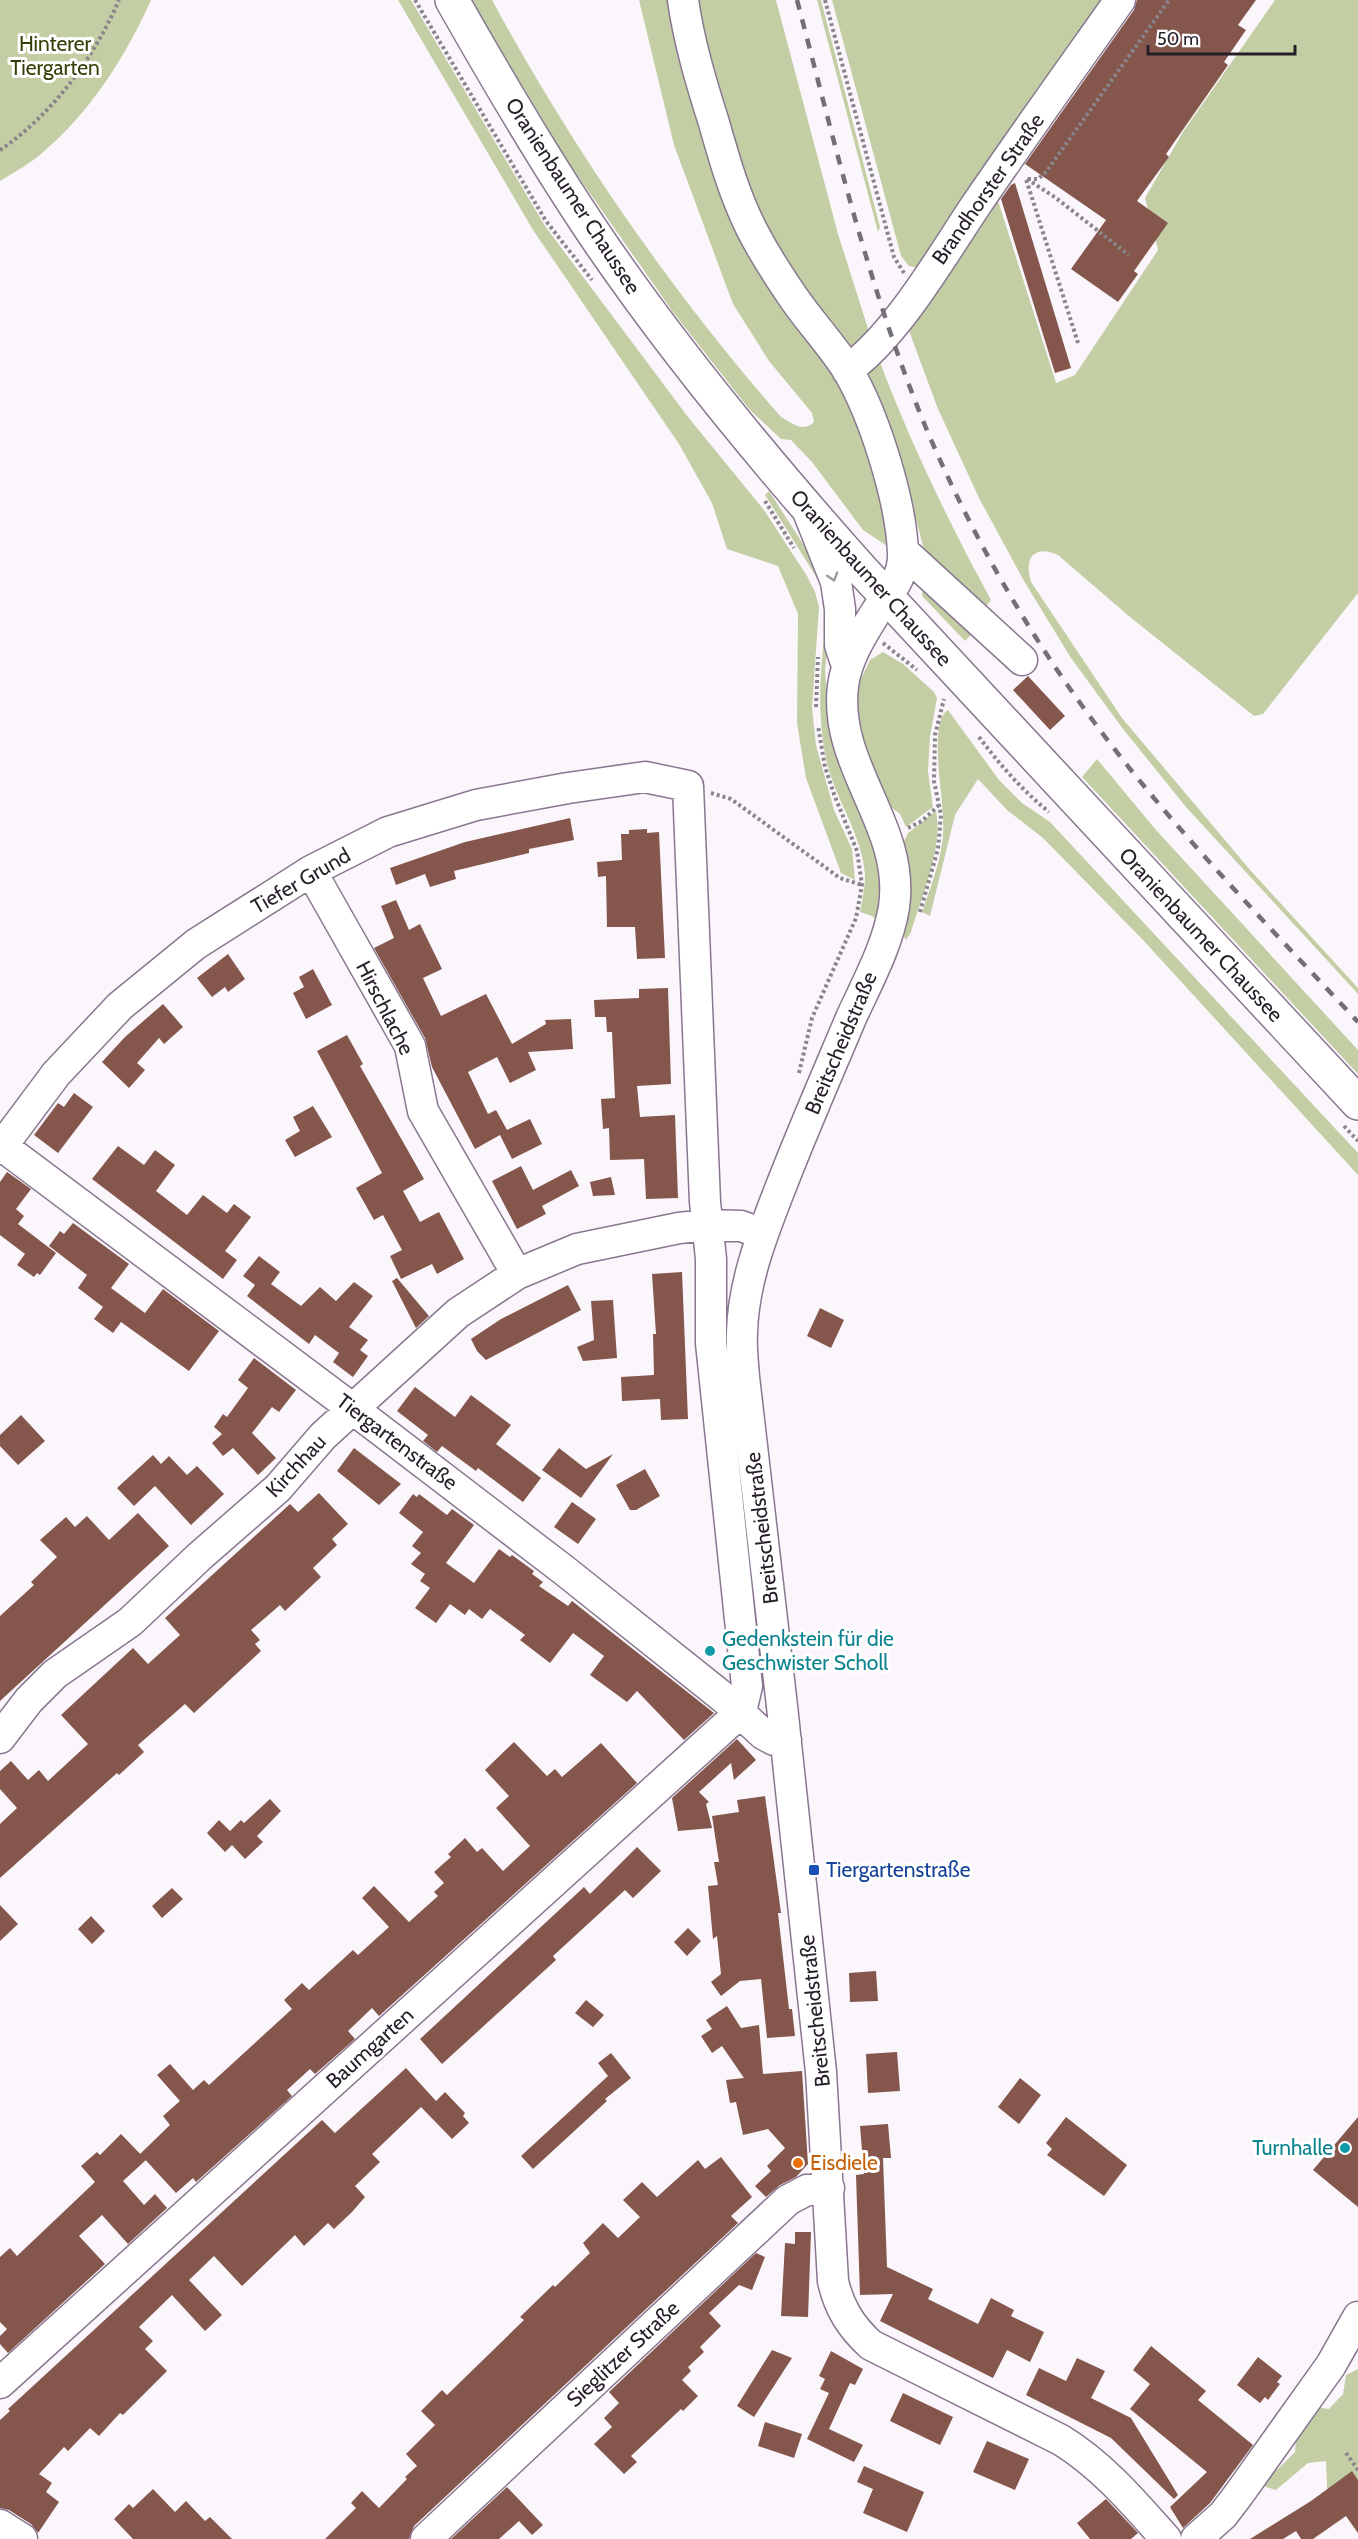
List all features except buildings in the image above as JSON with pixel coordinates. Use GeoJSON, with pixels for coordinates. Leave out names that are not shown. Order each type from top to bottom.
{"type":"FeatureCollection","features":[{"type":"Feature","properties":{"kind":"main road","name":"Oranienbaumer Chaussee"},"geometry":{"type":"LineString","coordinates":[[452,0],[512,105],[601,244],[648,310],[733,419],[807,508],[887,597],[1358,1103]]}},
{"type":"Feature","properties":{"kind":"street","name":"Breitscheidstraße"},"geometry":{"type":"LineString","coordinates":[[683,0],[689,41],[733,187],[766,255],[792,296],[847,370],[873,422],[884,456],[899,521],[903,551],[903,570],[863,634],[848,666],[842,699],[847,745],[886,834],[895,873],[896,893],[887,933],[794,1153],[763,1234],[748,1285],[742,1331],[821,2072],[833,2281],[842,2309],[859,2334],[885,2353],[1081,2452],[1114,2482],[1166,2539]]}},
{"type":"Feature","properties":{"kind":"street","name":"Brandhorster Straße"},"geometry":{"type":"LineString","coordinates":[[847,370],[863,358],[881,339],[920,288],[1120,0]]}},
{"type":"Feature","properties":{"kind":"street","name":"Breitscheidstraße"},"geometry":{"type":"LineString","coordinates":[[807,508],[836,582],[840,606],[840,645],[848,666]]}},
{"type":"Feature","properties":{"kind":"street"},"geometry":{"type":"LineString","coordinates":[[903,551],[1022,660]]}},
{"type":"Feature","properties":{"kind":"street","name":"Tiefer Grund"},"geometry":{"type":"LineString","coordinates":[[1,1148],[56,1074],[120,1006],[196,944],[310,871],[388,832],[476,805],[645,777],[688,786]]}},
{"type":"Feature","properties":{"kind":"street","name":"Breitscheidstraße"},"geometry":{"type":"LineString","coordinates":[[688,786],[711,1259],[711,1342],[747,1686],[741,1712]]}},
{"type":"Feature","properties":{"kind":"street","name":"Hirschlache"},"geometry":{"type":"LineString","coordinates":[[310,871],[410,1046],[423,1111],[518,1274]]}},
{"type":"Feature","properties":{"kind":"street","name":"Tiergartenstraße"},"geometry":{"type":"LineString","coordinates":[[1,1148],[353,1409],[565,1571],[741,1712],[763,1734],[774,1740],[786,1740]]}},
{"type":"Feature","properties":{"kind":"street","name":"Kirchhau"},"geometry":{"type":"LineString","coordinates":[[0,1738],[29,1700],[55,1674],[130,1622],[200,1556],[278,1488],[323,1436],[458,1313],[518,1274],[577,1249],[680,1228],[708,1225],[741,1226],[763,1234]]}},
{"type":"Feature","properties":{"kind":"street","name":"Baumgarten"},"geometry":{"type":"LineString","coordinates":[[0,2383],[741,1712]]}},
{"type":"Feature","properties":{"kind":"street","name":"Sieglitzer Straße"},"geometry":{"type":"LineString","coordinates":[[426,2539],[788,2200],[807,2190],[829,2188]]}},
{"type":"Feature","properties":{"kind":"street"},"geometry":{"type":"LineString","coordinates":[[1196,2539],[1223,2515],[1239,2494],[1331,2365],[1358,2317]]}},
{"type":"Feature","properties":{"kind":"street"},"geometry":{"type":"LineString","coordinates":[[0,2525],[22,2539]]}},
{"type":"Feature","properties":{"kind":"path"},"geometry":{"type":"LineString","coordinates":[[0,150],[21,136],[52,106],[80,69],[112,17],[119,0]]}},
{"type":"Feature","properties":{"kind":"path"},"geometry":{"type":"LineString","coordinates":[[825,0],[894,257],[907,279],[920,288]]}},
{"type":"Feature","properties":{"kind":"path"},"geometry":{"type":"LineString","coordinates":[[1026,179],[1038,179],[1046,172],[1169,0]]}},
{"type":"Feature","properties":{"kind":"path"},"geometry":{"type":"LineString","coordinates":[[1026,179],[1056,198],[1129,255]]}},
{"type":"Feature","properties":{"kind":"path"},"geometry":{"type":"LineString","coordinates":[[1026,179],[1078,344]]}},
{"type":"Feature","properties":{"kind":"path"},"geometry":{"type":"LineString","coordinates":[[817,714],[819,649]]}},
{"type":"Feature","properties":{"kind":"path"},"geometry":{"type":"LineString","coordinates":[[919,915],[939,849],[941,815],[934,781],[934,735],[945,699]]}},
{"type":"Feature","properties":{"kind":"path"},"geometry":{"type":"LineString","coordinates":[[796,1083],[812,1018],[856,918],[862,885],[857,851],[825,767],[818,723]]}},
{"type":"Feature","properties":{"kind":"path"},"geometry":{"type":"LineString","coordinates":[[688,786],[731,799],[832,873],[862,885]]}},
{"type":"Feature","properties":{"kind":"path"},"geometry":{"type":"LineString","coordinates":[[886,834],[902,832],[922,821],[938,805]]}},
{"type":"Feature","properties":{"kind":"path"},"geometry":{"type":"LineString","coordinates":[[1346,2453],[1358,2470]]}},
{"type":"Feature","properties":{"kind":"green space","name":"Hinterer Tiergarten"},"geometry":{"type":"Polygon","coordinates":[[[0,0],[151,0],[118,62],[76,120],[37,157],[0,181],[0,0]]]}},
{"type":"Feature","properties":{"kind":"green space"},"geometry":{"type":"Polygon","coordinates":[[[398,0],[411,0],[545,226],[688,417],[764,510],[807,576],[819,607],[812,708],[816,745],[834,810],[852,849],[855,880],[841,873],[806,778],[797,723],[798,614],[778,566],[727,549],[712,503],[679,444],[533,230],[398,0]]]}},
{"type":"Feature","properties":{"kind":"green space"},"geometry":{"type":"Polygon","coordinates":[[[471,0],[492,0],[555,110],[589,163],[700,319],[781,417],[798,426],[806,427],[814,422],[812,413],[769,361],[733,304],[674,145],[639,0],[776,0],[838,234],[871,338],[850,395],[871,445],[890,548],[863,530],[812,462],[791,440],[781,439],[749,409],[673,312],[568,162],[471,0]]]}},
{"type":"Feature","properties":{"kind":"green space"},"geometry":{"type":"Polygon","coordinates":[[[817,0],[821,0],[880,227],[878,232],[817,0]]]}},
{"type":"Feature","properties":{"kind":"green space"},"geometry":{"type":"Polygon","coordinates":[[[832,0],[1110,0],[920,268],[909,266],[901,256],[832,0]]]}},
{"type":"Feature","properties":{"kind":"green space"},"geometry":{"type":"Polygon","coordinates":[[[1275,0],[1358,0],[1358,593],[1263,714],[1254,716],[1130,617],[1058,555],[1042,551],[1032,556],[1029,574],[1031,582],[1122,718],[1251,871],[1358,988],[1358,994],[1186,807],[1123,729],[1071,658],[1024,581],[979,498],[938,409],[905,320],[995,191],[1056,383],[1075,375],[1158,250],[1145,198],[1183,132],[1275,0]]]}},
{"type":"Feature","properties":{"kind":"green space"},"geometry":{"type":"Polygon","coordinates":[[[878,357],[930,481],[991,600],[981,612],[925,553],[891,427],[866,371],[878,357]]]}},
{"type":"Feature","properties":{"kind":"green space"},"geometry":{"type":"Polygon","coordinates":[[[769,491],[816,564],[822,586],[765,495],[769,491]]]}},
{"type":"Feature","properties":{"kind":"green space"},"geometry":{"type":"Polygon","coordinates":[[[924,581],[978,627],[965,641],[922,596],[924,581]]]}},
{"type":"Feature","properties":{"kind":"green space"},"geometry":{"type":"Polygon","coordinates":[[[831,616],[825,670],[830,730],[838,760],[863,809],[882,871],[879,923],[872,916],[860,912],[865,880],[863,861],[831,777],[821,726],[822,654],[827,617],[831,616]]]}},
{"type":"Feature","properties":{"kind":"green space"},"geometry":{"type":"Polygon","coordinates":[[[883,652],[903,664],[934,692],[937,698],[930,737],[928,771],[933,807],[906,827],[900,814],[887,804],[858,742],[859,683],[870,660],[883,652]]]}},
{"type":"Feature","properties":{"kind":"green space"},"geometry":{"type":"Polygon","coordinates":[[[948,710],[999,780],[1022,803],[1050,822],[1358,1153],[1358,1175],[1143,940],[1043,838],[1007,810],[978,779],[955,815],[930,916],[922,912],[933,881],[943,839],[938,739],[941,719],[948,710]]]}},
{"type":"Feature","properties":{"kind":"green space"},"geometry":{"type":"Polygon","coordinates":[[[1097,759],[1156,830],[1358,1050],[1358,1074],[1082,777],[1097,759]]]}},
{"type":"Feature","properties":{"kind":"green space"},"geometry":{"type":"Polygon","coordinates":[[[936,811],[938,824],[934,855],[911,932],[906,940],[903,935],[897,933],[903,843],[908,833],[936,811]]]}},
{"type":"Feature","properties":{"kind":"green space"},"geometry":{"type":"Polygon","coordinates":[[[1358,2369],[1358,2533],[1327,2488],[1326,2461],[1308,2463],[1276,2490],[1263,2486],[1264,2475],[1277,2470],[1295,2452],[1296,2439],[1314,2407],[1329,2409],[1343,2394],[1346,2375],[1358,2369]]]}},
{"type":"Feature","properties":{"kind":"railway"},"geometry":{"type":"LineString","coordinates":[[797,0],[854,216],[887,323],[943,467],[1001,580],[1069,688],[1124,762],[1188,838],[1358,1022]]}},
{"type":"Feature","properties":{"kind":"place","name":"Gedenkstein für die Geschwister Scholl"},"geometry":{"type":"Point","coordinates":[710,1651]}},
{"type":"Feature","properties":{"kind":"place","name":"Tiergartenstraße"},"geometry":{"type":"Point","coordinates":[814,1870]}},
{"type":"Feature","properties":{"kind":"place","name":"Turnhalle"},"geometry":{"type":"Point","coordinates":[1345,2148]}},
{"type":"Feature","properties":{"kind":"place","name":"Eisdiele"},"geometry":{"type":"Point","coordinates":[798,2163]}}]}
